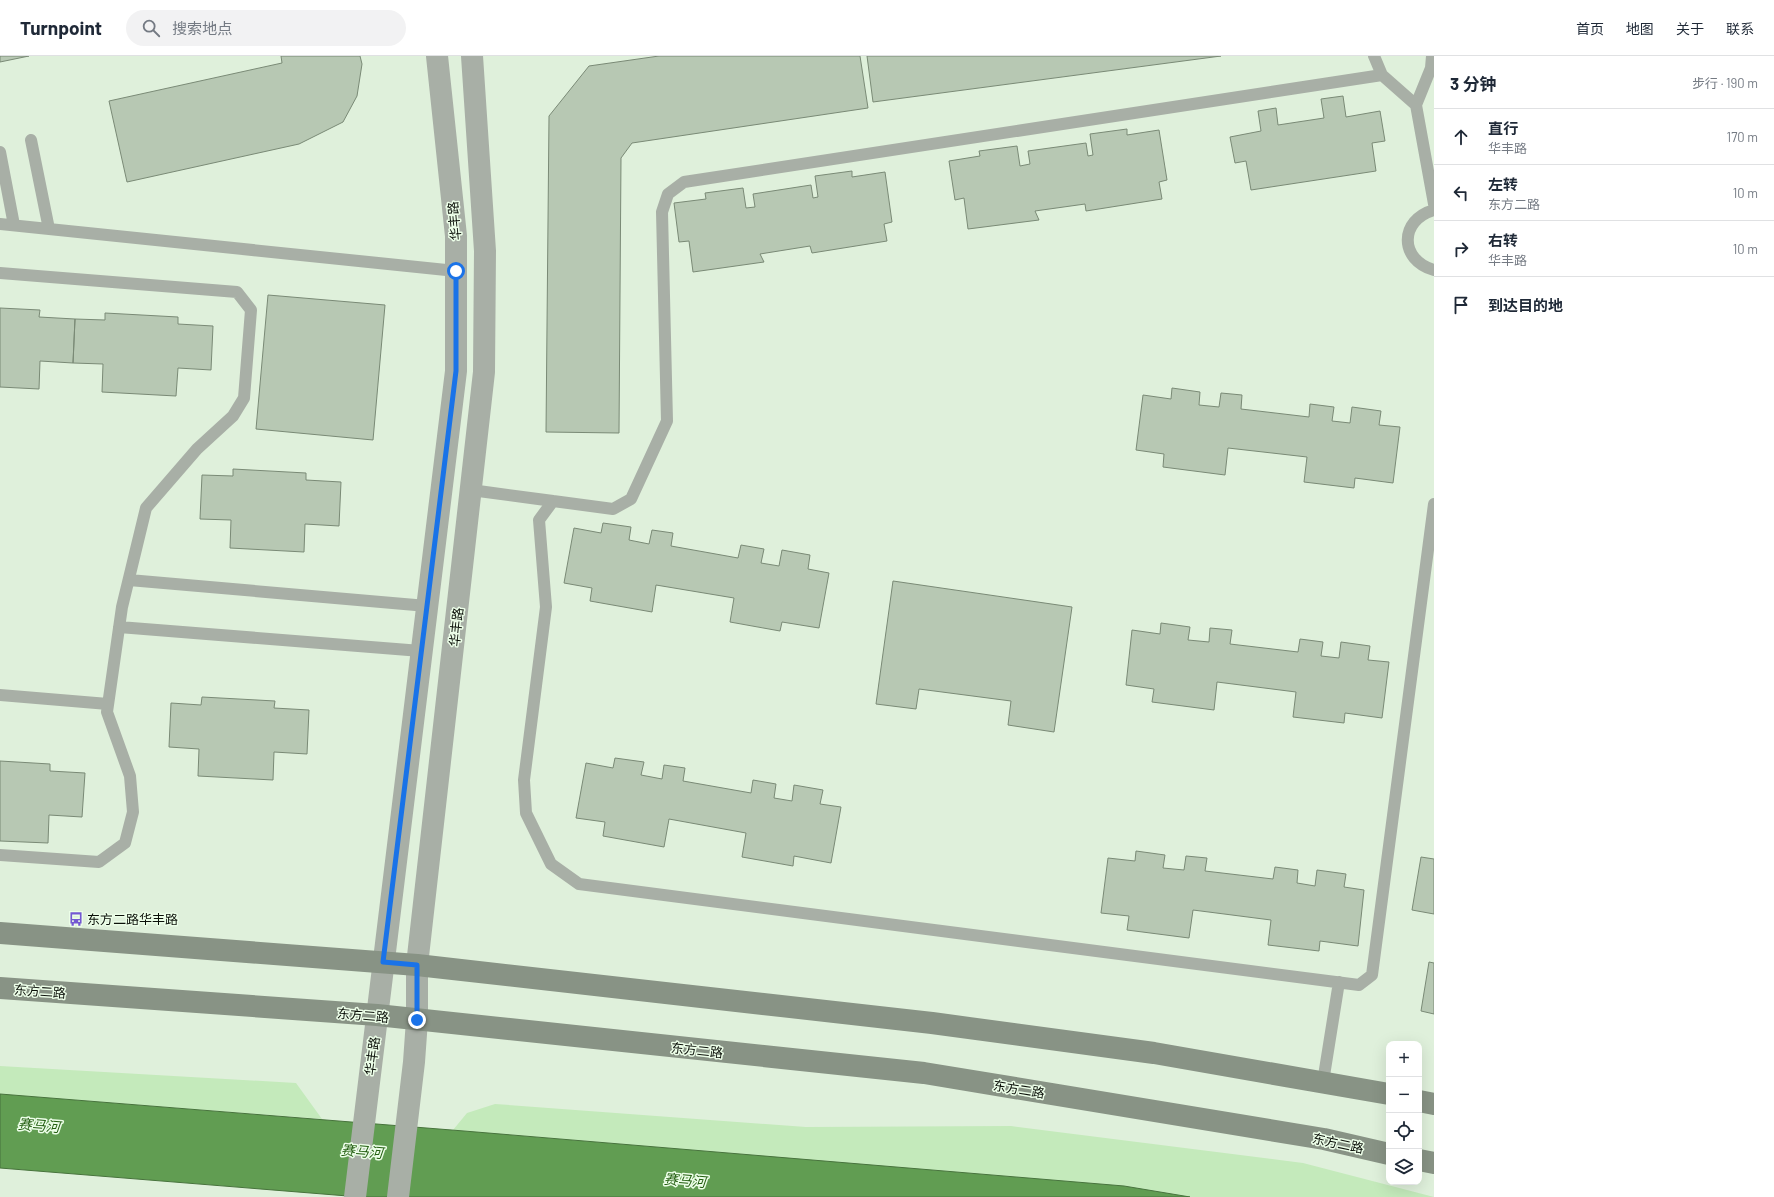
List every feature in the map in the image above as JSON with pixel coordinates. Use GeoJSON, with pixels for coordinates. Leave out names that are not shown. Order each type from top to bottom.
{"type":"FeatureCollection","features":[{"type":"Feature","properties":{"kind":"main road"},"geometry":{"type":"LineString","coordinates":[[0,933],[417,965],[940,1024],[1154,1053],[1386,1093]]}},
{"type":"Feature","properties":{"kind":"main road","name":"东方二路"},"geometry":{"type":"LineString","coordinates":[[0,988],[377,1016],[924,1073],[1324,1139],[1386,1153]]}},
{"type":"Feature","properties":{"kind":"main road"},"geometry":{"type":"LineString","coordinates":[[1422,1102],[1434,1104]]}},
{"type":"Feature","properties":{"kind":"main road"},"geometry":{"type":"LineString","coordinates":[[1422,1161],[1434,1164]]}},
{"type":"Feature","properties":{"kind":"street","name":"华丰路"},"geometry":{"type":"LineString","coordinates":[[355,1197],[364,1110],[377,1016],[456,371],[456,236],[437,56]]}},
{"type":"Feature","properties":{"kind":"street","name":"华丰路"},"geometry":{"type":"LineString","coordinates":[[398,1197],[417,1020],[417,965],[484,372],[485,259],[472,56]]}},
{"type":"Feature","properties":{"kind":"lane"},"geometry":{"type":"LineString","coordinates":[[1374,56],[1382,75],[1416,105]]}},
{"type":"Feature","properties":{"kind":"lane"},"geometry":{"type":"LineString","coordinates":[[1432,64],[1416,105],[1434,204]]}},
{"type":"Feature","properties":{"kind":"lane"},"geometry":{"type":"LineString","coordinates":[[471,490],[613,509],[631,499],[667,422],[662,212],[668,194],[684,182],[1382,75]]}},
{"type":"Feature","properties":{"kind":"lane"},"geometry":{"type":"LineString","coordinates":[[31,140],[49,229]]}},
{"type":"Feature","properties":{"kind":"lane"},"geometry":{"type":"LineString","coordinates":[[0,152],[14,225]]}},
{"type":"Feature","properties":{"kind":"lane"},"geometry":{"type":"LineString","coordinates":[[1434,210],[1426,212],[1417,218],[1411,225],[1408,235],[1408,244],[1411,254],[1421,264],[1434,270]]}},
{"type":"Feature","properties":{"kind":"lane"},"geometry":{"type":"LineString","coordinates":[[0,224],[456,271]]}},
{"type":"Feature","properties":{"kind":"lane"},"geometry":{"type":"LineString","coordinates":[[0,273],[237,292],[251,310],[244,398],[233,416],[197,449],[146,508],[128,580],[122,606],[107,712],[130,776],[133,812],[125,843],[99,862],[0,855]]}},
{"type":"Feature","properties":{"kind":"lane"},"geometry":{"type":"LineString","coordinates":[[553,501],[539,520],[546,607],[524,780],[526,813],[551,864],[579,884],[1359,985],[1372,975],[1434,504]]}},
{"type":"Feature","properties":{"kind":"lane"},"geometry":{"type":"LineString","coordinates":[[128,580],[427,606]]}},
{"type":"Feature","properties":{"kind":"lane"},"geometry":{"type":"LineString","coordinates":[[120,627],[421,651]]}},
{"type":"Feature","properties":{"kind":"lane"},"geometry":{"type":"LineString","coordinates":[[0,695],[108,704]]}},
{"type":"Feature","properties":{"kind":"lane"},"geometry":{"type":"LineString","coordinates":[[1322,1082],[1339,982]]}},
{"type":"Feature","properties":{"kind":"shaded area"},"geometry":{"type":"Polygon","coordinates":[[[0,1066],[296,1083],[322,1119],[0,1094],[0,1066]]]}},
{"type":"Feature","properties":{"kind":"shaded area"},"geometry":{"type":"Polygon","coordinates":[[[495,1104],[806,1127],[1011,1126],[1303,1163],[1434,1197],[1190,1197],[1124,1186],[453,1130],[467,1113],[495,1104]]]}},
{"type":"Feature","properties":{"kind":"water","name":"赛马河"},"geometry":{"type":"Polygon","coordinates":[[[0,1094],[1124,1186],[1190,1197],[360,1197],[0,1168],[0,1094]]]}},
{"type":"Feature","properties":{"kind":"building"},"geometry":{"type":"Polygon","coordinates":[[[0,56],[29,56],[0,62],[0,56]]]}},
{"type":"Feature","properties":{"kind":"building"},"geometry":{"type":"Polygon","coordinates":[[[281,56],[360,56],[362,64],[357,96],[343,122],[299,144],[127,182],[109,101],[282,63],[281,56]]]}},
{"type":"Feature","properties":{"kind":"building"},"geometry":{"type":"Polygon","coordinates":[[[659,56],[860,56],[868,108],[632,143],[621,158],[619,433],[546,432],[549,116],[589,66],[659,56]]]}},
{"type":"Feature","properties":{"kind":"building"},"geometry":{"type":"Polygon","coordinates":[[[867,56],[1221,56],[873,102],[867,56]]]}},
{"type":"Feature","properties":{"kind":"building"},"geometry":{"type":"Polygon","coordinates":[[[1343,96],[1346,117],[1380,111],[1385,141],[1372,143],[1376,171],[1251,190],[1246,161],[1235,163],[1230,137],[1261,131],[1258,111],[1276,108],[1278,125],[1324,118],[1321,99],[1343,96]]]}},
{"type":"Feature","properties":{"kind":"building"},"geometry":{"type":"Polygon","coordinates":[[[1127,129],[1127,135],[1159,130],[1167,180],[1159,182],[1162,199],[1086,211],[1085,204],[1035,211],[1039,220],[968,229],[964,198],[955,200],[949,161],[980,156],[979,151],[1017,146],[1020,166],[1030,164],[1028,151],[1086,143],[1088,156],[1093,155],[1090,134],[1127,129]]]}},
{"type":"Feature","properties":{"kind":"building"},"geometry":{"type":"Polygon","coordinates":[[[852,171],[852,177],[885,172],[892,222],[884,224],[887,241],[812,253],[810,246],[760,254],[764,262],[693,272],[689,241],[679,242],[674,203],[706,199],[705,193],[743,188],[746,208],[755,207],[753,194],[811,185],[813,198],[818,197],[815,176],[852,171]]]}},
{"type":"Feature","properties":{"kind":"building"},"geometry":{"type":"Polygon","coordinates":[[[268,295],[385,305],[373,440],[256,429],[268,295]]]}},
{"type":"Feature","properties":{"kind":"building"},"geometry":{"type":"Polygon","coordinates":[[[0,308],[40,310],[39,317],[75,319],[73,363],[40,361],[39,389],[0,387],[0,308]]]}},
{"type":"Feature","properties":{"kind":"building"},"geometry":{"type":"Polygon","coordinates":[[[105,313],[178,317],[178,324],[213,326],[211,370],[178,368],[176,396],[102,392],[103,364],[73,363],[75,319],[105,320],[105,313]]]}},
{"type":"Feature","properties":{"kind":"building"},"geometry":{"type":"Polygon","coordinates":[[[1172,388],[1200,392],[1199,405],[1219,407],[1221,393],[1242,395],[1241,409],[1309,417],[1310,404],[1334,407],[1332,421],[1350,423],[1352,407],[1381,411],[1379,425],[1400,427],[1393,483],[1355,478],[1354,488],[1304,482],[1307,457],[1228,448],[1225,475],[1163,467],[1164,454],[1136,450],[1143,395],[1171,399],[1172,388]]]}},
{"type":"Feature","properties":{"kind":"building"},"geometry":{"type":"Polygon","coordinates":[[[233,469],[306,473],[306,480],[341,482],[339,526],[305,524],[304,552],[230,548],[231,520],[200,519],[202,475],[233,476],[233,469]]]}},
{"type":"Feature","properties":{"kind":"building"},"geometry":{"type":"Polygon","coordinates":[[[603,523],[631,527],[629,540],[649,544],[652,530],[673,533],[671,546],[738,558],[741,545],[764,549],[761,563],[779,566],[782,550],[810,555],[808,569],[829,573],[819,628],[782,622],[780,631],[730,622],[734,598],[656,585],[652,612],[590,601],[592,588],[564,583],[574,528],[601,533],[603,523]]]}},
{"type":"Feature","properties":{"kind":"building"},"geometry":{"type":"Polygon","coordinates":[[[893,581],[1072,607],[1054,732],[1008,725],[1011,701],[919,689],[916,709],[876,704],[893,581]]]}},
{"type":"Feature","properties":{"kind":"building"},"geometry":{"type":"Polygon","coordinates":[[[1161,623],[1190,627],[1188,640],[1209,642],[1210,628],[1232,630],[1230,644],[1298,652],[1300,639],[1323,642],[1321,656],[1339,658],[1341,642],[1370,646],[1368,660],[1389,662],[1382,718],[1345,713],[1344,723],[1293,717],[1296,692],[1217,682],[1214,710],[1152,702],[1154,689],[1126,685],[1132,630],[1160,634],[1161,623]]]}},
{"type":"Feature","properties":{"kind":"building"},"geometry":{"type":"Polygon","coordinates":[[[202,697],[275,701],[274,708],[309,710],[307,754],[274,752],[273,780],[198,776],[199,749],[169,747],[171,703],[201,705],[202,697]]]}},
{"type":"Feature","properties":{"kind":"building"},"geometry":{"type":"Polygon","coordinates":[[[615,758],[644,762],[641,775],[662,779],[664,765],[685,768],[683,781],[751,793],[753,780],[776,784],[774,798],[792,801],[794,785],[823,790],[820,804],[841,807],[831,863],[794,856],[793,866],[742,857],[746,833],[669,819],[664,847],[603,836],[605,822],[576,818],[586,763],[613,768],[615,758]]]}},
{"type":"Feature","properties":{"kind":"building"},"geometry":{"type":"Polygon","coordinates":[[[0,761],[50,764],[50,771],[85,773],[82,817],[49,815],[48,843],[0,841],[0,761]]]}},
{"type":"Feature","properties":{"kind":"building"},"geometry":{"type":"Polygon","coordinates":[[[1136,851],[1165,855],[1163,868],[1184,870],[1186,856],[1207,858],[1205,871],[1273,879],[1275,867],[1298,870],[1297,883],[1315,886],[1317,870],[1346,874],[1344,887],[1364,890],[1358,946],[1320,941],[1319,951],[1268,945],[1271,920],[1193,910],[1189,938],[1127,930],[1129,916],[1101,913],[1108,858],[1135,861],[1136,851]]]}},
{"type":"Feature","properties":{"kind":"building"},"geometry":{"type":"Polygon","coordinates":[[[1421,857],[1434,859],[1434,914],[1412,910],[1421,857]]]}},
{"type":"Feature","properties":{"kind":"building"},"geometry":{"type":"Polygon","coordinates":[[[1429,962],[1434,963],[1434,1014],[1421,1011],[1429,962]]]}},
{"type":"Feature","properties":{"kind":"place","name":"东方二路华丰路"},"geometry":{"type":"Point","coordinates":[76,919]}},
{"type":"Feature","properties":{"kind":"route"},"geometry":{"type":"LineString","coordinates":[[417,1020],[417,965],[383,962],[456,371],[456,271]]}}]}
